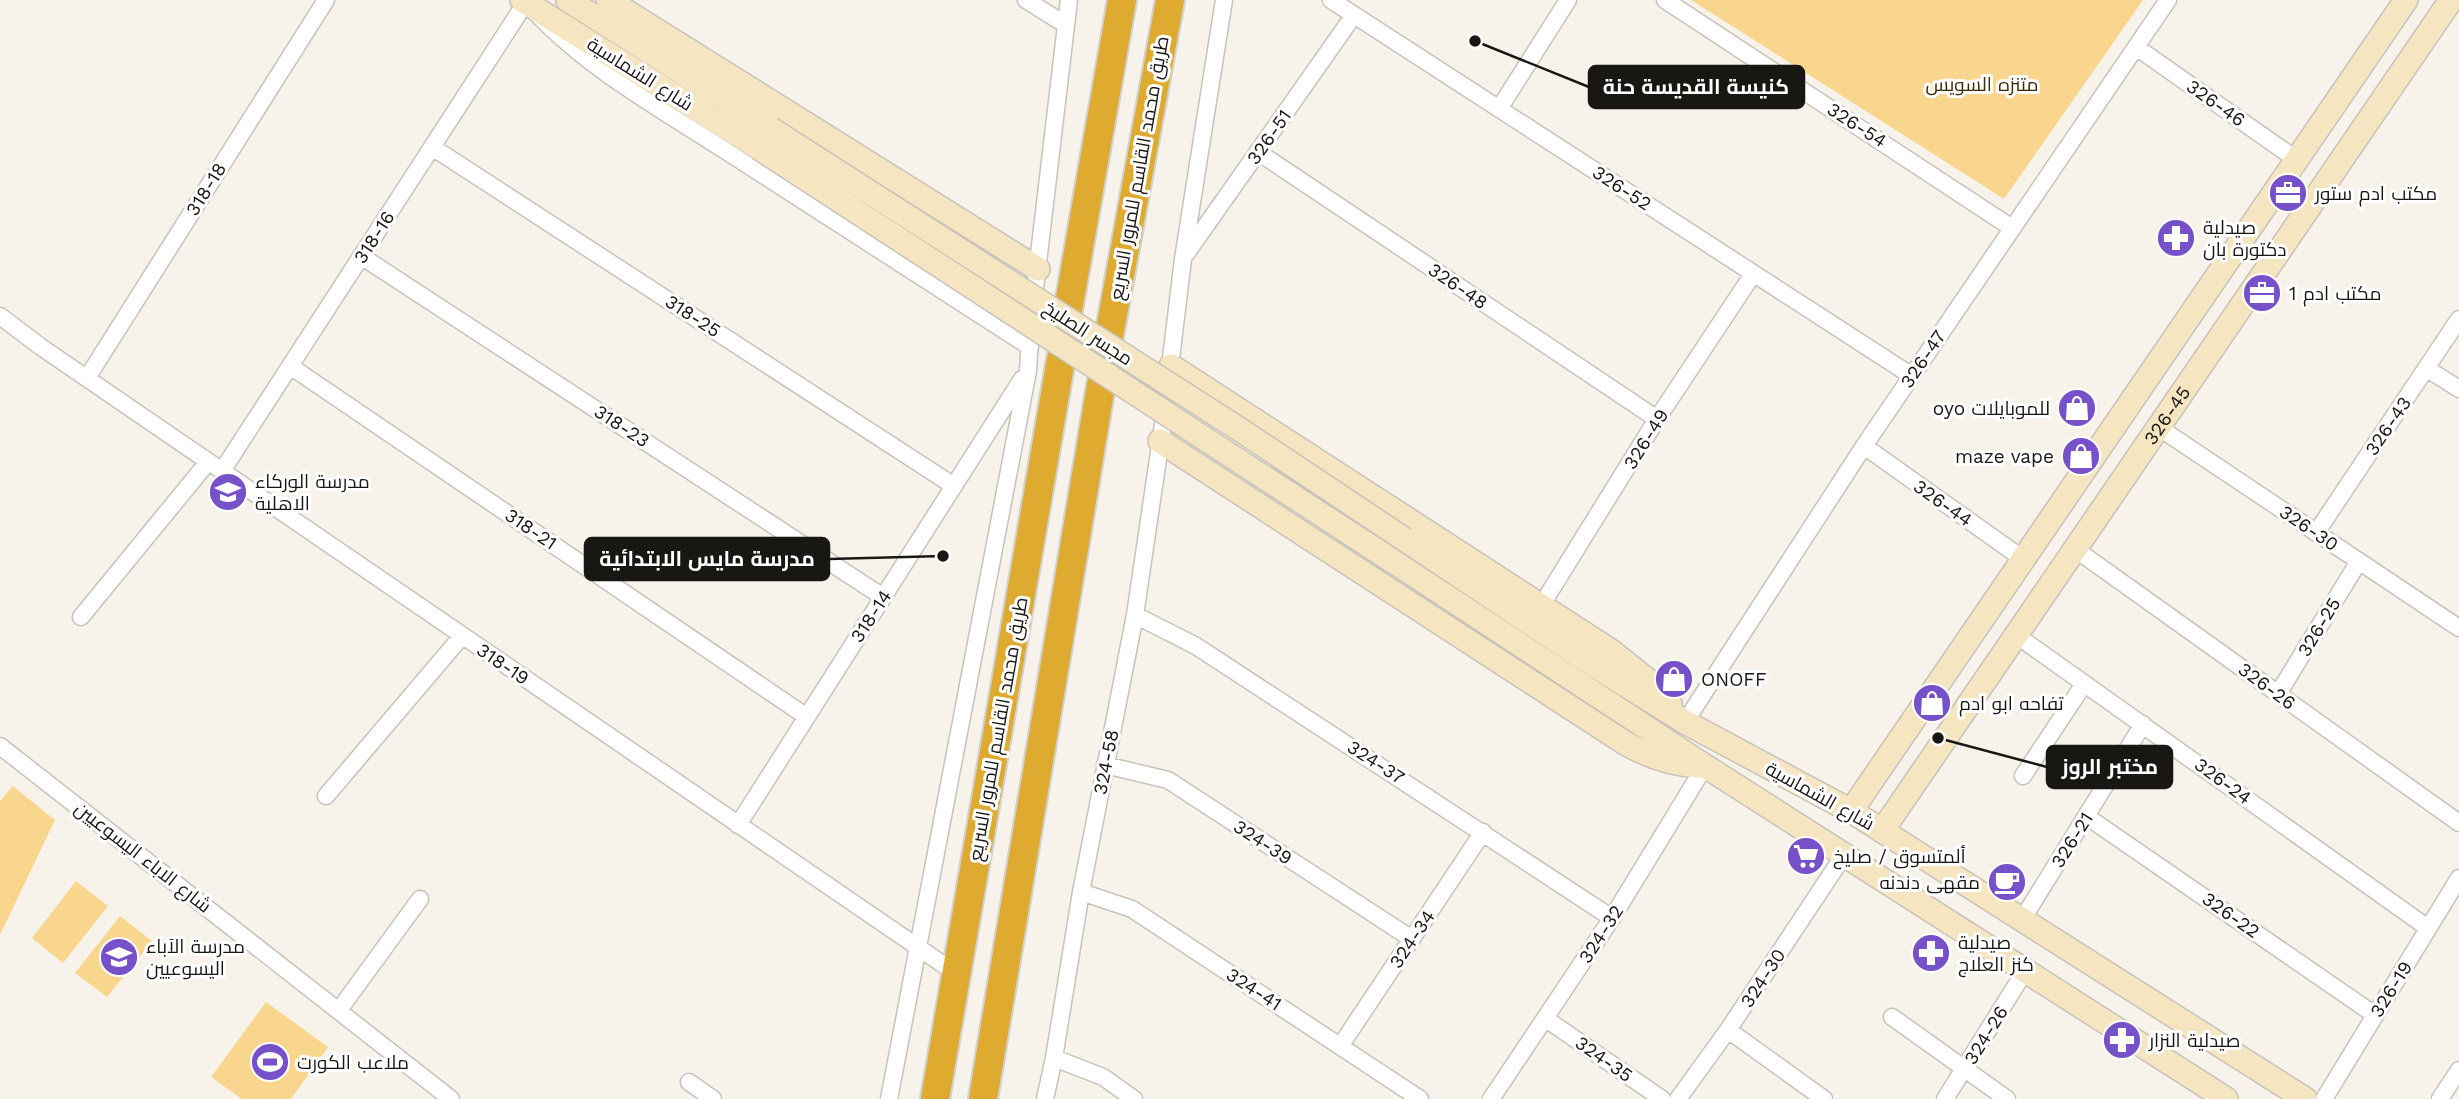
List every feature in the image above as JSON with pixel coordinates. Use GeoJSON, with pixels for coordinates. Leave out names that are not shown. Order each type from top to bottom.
{"type":"FeatureCollection","features":[{"type":"Feature","properties":{"kind":"highway"},"geometry":{"type":"LineString","coordinates":[[1068,310],[1122,0]]}},
{"type":"Feature","properties":{"kind":"highway","name":"طريق محمد القاسم للمرور السريع"},"geometry":{"type":"LineString","coordinates":[[1109,336],[1170,0]]}},
{"type":"Feature","properties":{"kind":"highway","name":"طريق محمد القاسم للمرور السريع"},"geometry":{"type":"LineString","coordinates":[[936,1099],[1061,359]]}},
{"type":"Feature","properties":{"kind":"highway"},"geometry":{"type":"LineString","coordinates":[[983,1099],[1101,385]]}},
{"type":"Feature","properties":{"kind":"street","name":"318-18"},"geometry":{"type":"LineString","coordinates":[[86,378],[326,0]]}},
{"type":"Feature","properties":{"kind":"street","name":"شارع الشماسية"},"geometry":{"type":"LineString","coordinates":[[568,0],[765,138]]}},
{"type":"Feature","properties":{"kind":"street"},"geometry":{"type":"LineString","coordinates":[[608,0],[1037,279],[1069,0]]}},
{"type":"Feature","properties":{"kind":"street"},"geometry":{"type":"LineString","coordinates":[[1026,0],[1066,25]]}},
{"type":"Feature","properties":{"kind":"street"},"geometry":{"type":"LineString","coordinates":[[1224,0],[1183,259],[1170,371],[1632,666],[1651,683],[1685,722]]}},
{"type":"Feature","properties":{"kind":"street","name":"326-52"},"geometry":{"type":"LineString","coordinates":[[1331,0],[1912,376]]}},
{"type":"Feature","properties":{"kind":"street"},"geometry":{"type":"LineString","coordinates":[[1499,108],[1568,0]]}},
{"type":"Feature","properties":{"kind":"street","name":"326-54"},"geometry":{"type":"LineString","coordinates":[[1665,0],[2012,228]]}},
{"type":"Feature","properties":{"kind":"street","name":"326-47"},"geometry":{"type":"LineString","coordinates":[[1685,722],[1864,446],[2168,0]]}},
{"type":"Feature","properties":{"kind":"street","name":"326-45"},"geometry":{"type":"LineString","coordinates":[[1851,811],[2406,0]]}},
{"type":"Feature","properties":{"kind":"street","name":"326-45"},"geometry":{"type":"LineString","coordinates":[[1882,831],[2451,0]]}},
{"type":"Feature","properties":{"kind":"street","name":"شارع الشماسية"},"geometry":{"type":"LineString","coordinates":[[524,1],[765,138]]}},
{"type":"Feature","properties":{"kind":"street"},"geometry":{"type":"LineString","coordinates":[[524,1],[549,29],[572,48],[637,94],[1030,343],[1028,371],[889,1099]]}},
{"type":"Feature","properties":{"kind":"street","name":"318-16"},"geometry":{"type":"LineString","coordinates":[[81,617],[215,467],[290,366],[524,1]]}},
{"type":"Feature","properties":{"kind":"street","name":"326-51"},"geometry":{"type":"LineString","coordinates":[[1183,259],[1354,15]]}},
{"type":"Feature","properties":{"kind":"street","name":"326-46"},"geometry":{"type":"LineString","coordinates":[[2136,47],[2297,160]]}},
{"type":"Feature","properties":{"kind":"street","name":"مجسر الصليخ"},"geometry":{"type":"LineString","coordinates":[[765,138],[1242,431],[1404,540]]}},
{"type":"Feature","properties":{"kind":"street","name":"مجسر الصليخ"},"geometry":{"type":"LineString","coordinates":[[765,138],[1391,561]]}},
{"type":"Feature","properties":{"kind":"street","name":"318-25"},"geometry":{"type":"LineString","coordinates":[[432,147],[954,486]]}},
{"type":"Feature","properties":{"kind":"street","name":"326-48"},"geometry":{"type":"LineString","coordinates":[[1258,152],[1657,419]]}},
{"type":"Feature","properties":{"kind":"street","name":"318-23"},"geometry":{"type":"LineString","coordinates":[[361,256],[883,597]]}},
{"type":"Feature","properties":{"kind":"street","name":"326-49"},"geometry":{"type":"LineString","coordinates":[[1541,606],[1657,419],[1754,274]]}},
{"type":"Feature","properties":{"kind":"street","name":"318-19"},"geometry":{"type":"LineString","coordinates":[[0,316],[215,467],[957,974]]}},
{"type":"Feature","properties":{"kind":"street","name":"326-43"},"geometry":{"type":"LineString","coordinates":[[2316,533],[2459,319]]}},
{"type":"Feature","properties":{"kind":"street","name":"318-21"},"geometry":{"type":"LineString","coordinates":[[290,366],[807,717]]}},
{"type":"Feature","properties":{"kind":"street"},"geometry":{"type":"LineString","coordinates":[[2426,368],[2459,389]]}},
{"type":"Feature","properties":{"kind":"street","name":"318-14"},"geometry":{"type":"LineString","coordinates":[[737,825],[1028,371]]}},
{"type":"Feature","properties":{"kind":"street","name":"326-30"},"geometry":{"type":"LineString","coordinates":[[2158,427],[2459,628]]}},
{"type":"Feature","properties":{"kind":"street"},"geometry":{"type":"LineString","coordinates":[[1162,433],[1625,743],[1655,758],[1688,766],[1705,766]]}},
{"type":"Feature","properties":{"kind":"street","name":"324-58"},"geometry":{"type":"LineString","coordinates":[[1045,1099],[1081,892],[1135,615],[1162,433]]}},
{"type":"Feature","properties":{"kind":"street","name":"326-44"},"geometry":{"type":"LineString","coordinates":[[1864,446],[2023,559]]}},
{"type":"Feature","properties":{"kind":"street","name":"شارع الشماسية"},"geometry":{"type":"LineString","coordinates":[[1404,540],[1685,722],[1851,811],[2305,1099]]}},
{"type":"Feature","properties":{"kind":"street","name":"326-26"},"geometry":{"type":"LineString","coordinates":[[2075,549],[2459,823]]}},
{"type":"Feature","properties":{"kind":"street","name":"شارع الشماسية"},"geometry":{"type":"LineString","coordinates":[[1391,561],[1705,766],[2227,1099]]}},
{"type":"Feature","properties":{"kind":"street","name":"326-25"},"geometry":{"type":"LineString","coordinates":[[2278,694],[2359,561]]}},
{"type":"Feature","properties":{"kind":"street","name":"324-37"},"geometry":{"type":"LineString","coordinates":[[1135,615],[1196,646],[1612,918]]}},
{"type":"Feature","properties":{"kind":"street","name":"326-24"},"geometry":{"type":"LineString","coordinates":[[2016,635],[2428,928]]}},
{"type":"Feature","properties":{"kind":"street"},"geometry":{"type":"LineString","coordinates":[[326,796],[461,636]]}},
{"type":"Feature","properties":{"kind":"street"},"geometry":{"type":"LineString","coordinates":[[2023,776],[2084,684]]}},
{"type":"Feature","properties":{"kind":"street","name":"326-21"},"geometry":{"type":"LineString","coordinates":[[2022,920],[2143,724]]}},
{"type":"Feature","properties":{"kind":"street","name":"شارع الاباء اليسوعيين"},"geometry":{"type":"LineString","coordinates":[[0,746],[451,1099]]}},
{"type":"Feature","properties":{"kind":"street","name":"324-39"},"geometry":{"type":"LineString","coordinates":[[1105,765],[1168,780],[1412,939]]}},
{"type":"Feature","properties":{"kind":"street","name":"324-32"},"geometry":{"type":"LineString","coordinates":[[1492,1099],[1612,918],[1705,766]]}},
{"type":"Feature","properties":{"kind":"street","name":"326-22"},"geometry":{"type":"LineString","coordinates":[[2086,816],[2375,1015]]}},
{"type":"Feature","properties":{"kind":"street","name":"324-34"},"geometry":{"type":"LineString","coordinates":[[1341,1045],[1483,832]]}},
{"type":"Feature","properties":{"kind":"street","name":"324-30"},"geometry":{"type":"LineString","coordinates":[[1678,1099],[1728,1030],[1844,855]]}},
{"type":"Feature","properties":{"kind":"street","name":"326-19"},"geometry":{"type":"LineString","coordinates":[[2324,1099],[2459,878]]}},
{"type":"Feature","properties":{"kind":"street","name":"324-41"},"geometry":{"type":"LineString","coordinates":[[1081,892],[1132,909],[1420,1099]]}},
{"type":"Feature","properties":{"kind":"street"},"geometry":{"type":"LineString","coordinates":[[339,1010],[420,899]]}},
{"type":"Feature","properties":{"kind":"street","name":"324-26"},"geometry":{"type":"LineString","coordinates":[[1945,1099],[2025,971]]}},
{"type":"Feature","properties":{"kind":"street"},"geometry":{"type":"LineString","coordinates":[[1892,1017],[2007,1099]]}},
{"type":"Feature","properties":{"kind":"street","name":"324-35"},"geometry":{"type":"LineString","coordinates":[[1546,1019],[1662,1099]]}},
{"type":"Feature","properties":{"kind":"street"},"geometry":{"type":"LineString","coordinates":[[1728,1030],[1814,1096]]}},
{"type":"Feature","properties":{"kind":"street"},"geometry":{"type":"LineString","coordinates":[[1054,1058],[1103,1077],[1134,1099]]}},
{"type":"Feature","properties":{"kind":"street"},"geometry":{"type":"LineString","coordinates":[[2440,1099],[2459,1071]]}},
{"type":"Feature","properties":{"kind":"street"},"geometry":{"type":"LineString","coordinates":[[689,1082],[713,1099]]}},
{"type":"Feature","properties":{"kind":"green space","name":"متنزه السويس"},"geometry":{"type":"Polygon","coordinates":[[[1691,0],[2143,0],[2004,199],[1691,0]]]}},
{"type":"Feature","properties":{"kind":"green space"},"geometry":{"type":"Polygon","coordinates":[[[13,786],[55,820],[0,935],[0,801],[13,786]]]}},
{"type":"Feature","properties":{"kind":"green space"},"geometry":{"type":"Polygon","coordinates":[[[76,881],[108,906],[63,963],[32,938],[76,881]]]}},
{"type":"Feature","properties":{"kind":"green space"},"geometry":{"type":"Polygon","coordinates":[[[120,916],[152,941],[107,997],[75,973],[120,916]]]}},
{"type":"Feature","properties":{"kind":"green space","name":"ملاعب الكورت"},"geometry":{"type":"Polygon","coordinates":[[[266,1002],[328,1047],[291,1099],[242,1099],[211,1077],[266,1002]]]}},
{"type":"Feature","properties":{"kind":"place","name":"كنيسة القديسة حنة"},"geometry":{"type":"Point","coordinates":[1475,41]}},
{"type":"Feature","properties":{"kind":"place","name":"مكتب ادم ستور"},"geometry":{"type":"Point","coordinates":[2288,193]}},
{"type":"Feature","properties":{"kind":"place","name":"صيدلية دكتورة بان"},"geometry":{"type":"Point","coordinates":[2176,238]}},
{"type":"Feature","properties":{"kind":"place","name":"مكتب ادم 1"},"geometry":{"type":"Point","coordinates":[2262,293]}},
{"type":"Feature","properties":{"kind":"place","name":"oyo للموبايلات"},"geometry":{"type":"Point","coordinates":[2077,408]}},
{"type":"Feature","properties":{"kind":"place","name":"maze vape"},"geometry":{"type":"Point","coordinates":[2081,456]}},
{"type":"Feature","properties":{"kind":"place","name":"مدرسة الوركاء الاهلية"},"geometry":{"type":"Point","coordinates":[228,492]}},
{"type":"Feature","properties":{"kind":"place","name":"مدرسة مايس الابتدائية"},"geometry":{"type":"Point","coordinates":[943,556]}},
{"type":"Feature","properties":{"kind":"place","name":"ONOFF"},"geometry":{"type":"Point","coordinates":[1674,679]}},
{"type":"Feature","properties":{"kind":"place","name":"تفاحه ابو ادم"},"geometry":{"type":"Point","coordinates":[1932,703]}},
{"type":"Feature","properties":{"kind":"place","name":"مختبر الروز"},"geometry":{"type":"Point","coordinates":[1938,738]}},
{"type":"Feature","properties":{"kind":"place","name":"ألمتسوق / صليخ"},"geometry":{"type":"Point","coordinates":[1806,856]}},
{"type":"Feature","properties":{"kind":"place","name":"مقهى دندنه"},"geometry":{"type":"Point","coordinates":[2007,882]}},
{"type":"Feature","properties":{"kind":"place","name":"صيدلية كنز العلاج"},"geometry":{"type":"Point","coordinates":[1931,953]}},
{"type":"Feature","properties":{"kind":"place","name":"مدرسة الآباء اليسوعيين"},"geometry":{"type":"Point","coordinates":[119,957]}},
{"type":"Feature","properties":{"kind":"place","name":"صيدلية النزار"},"geometry":{"type":"Point","coordinates":[2122,1040]}},
{"type":"Feature","properties":{"kind":"place","name":"ملاعب الكورت"},"geometry":{"type":"Point","coordinates":[270,1062]}}]}
